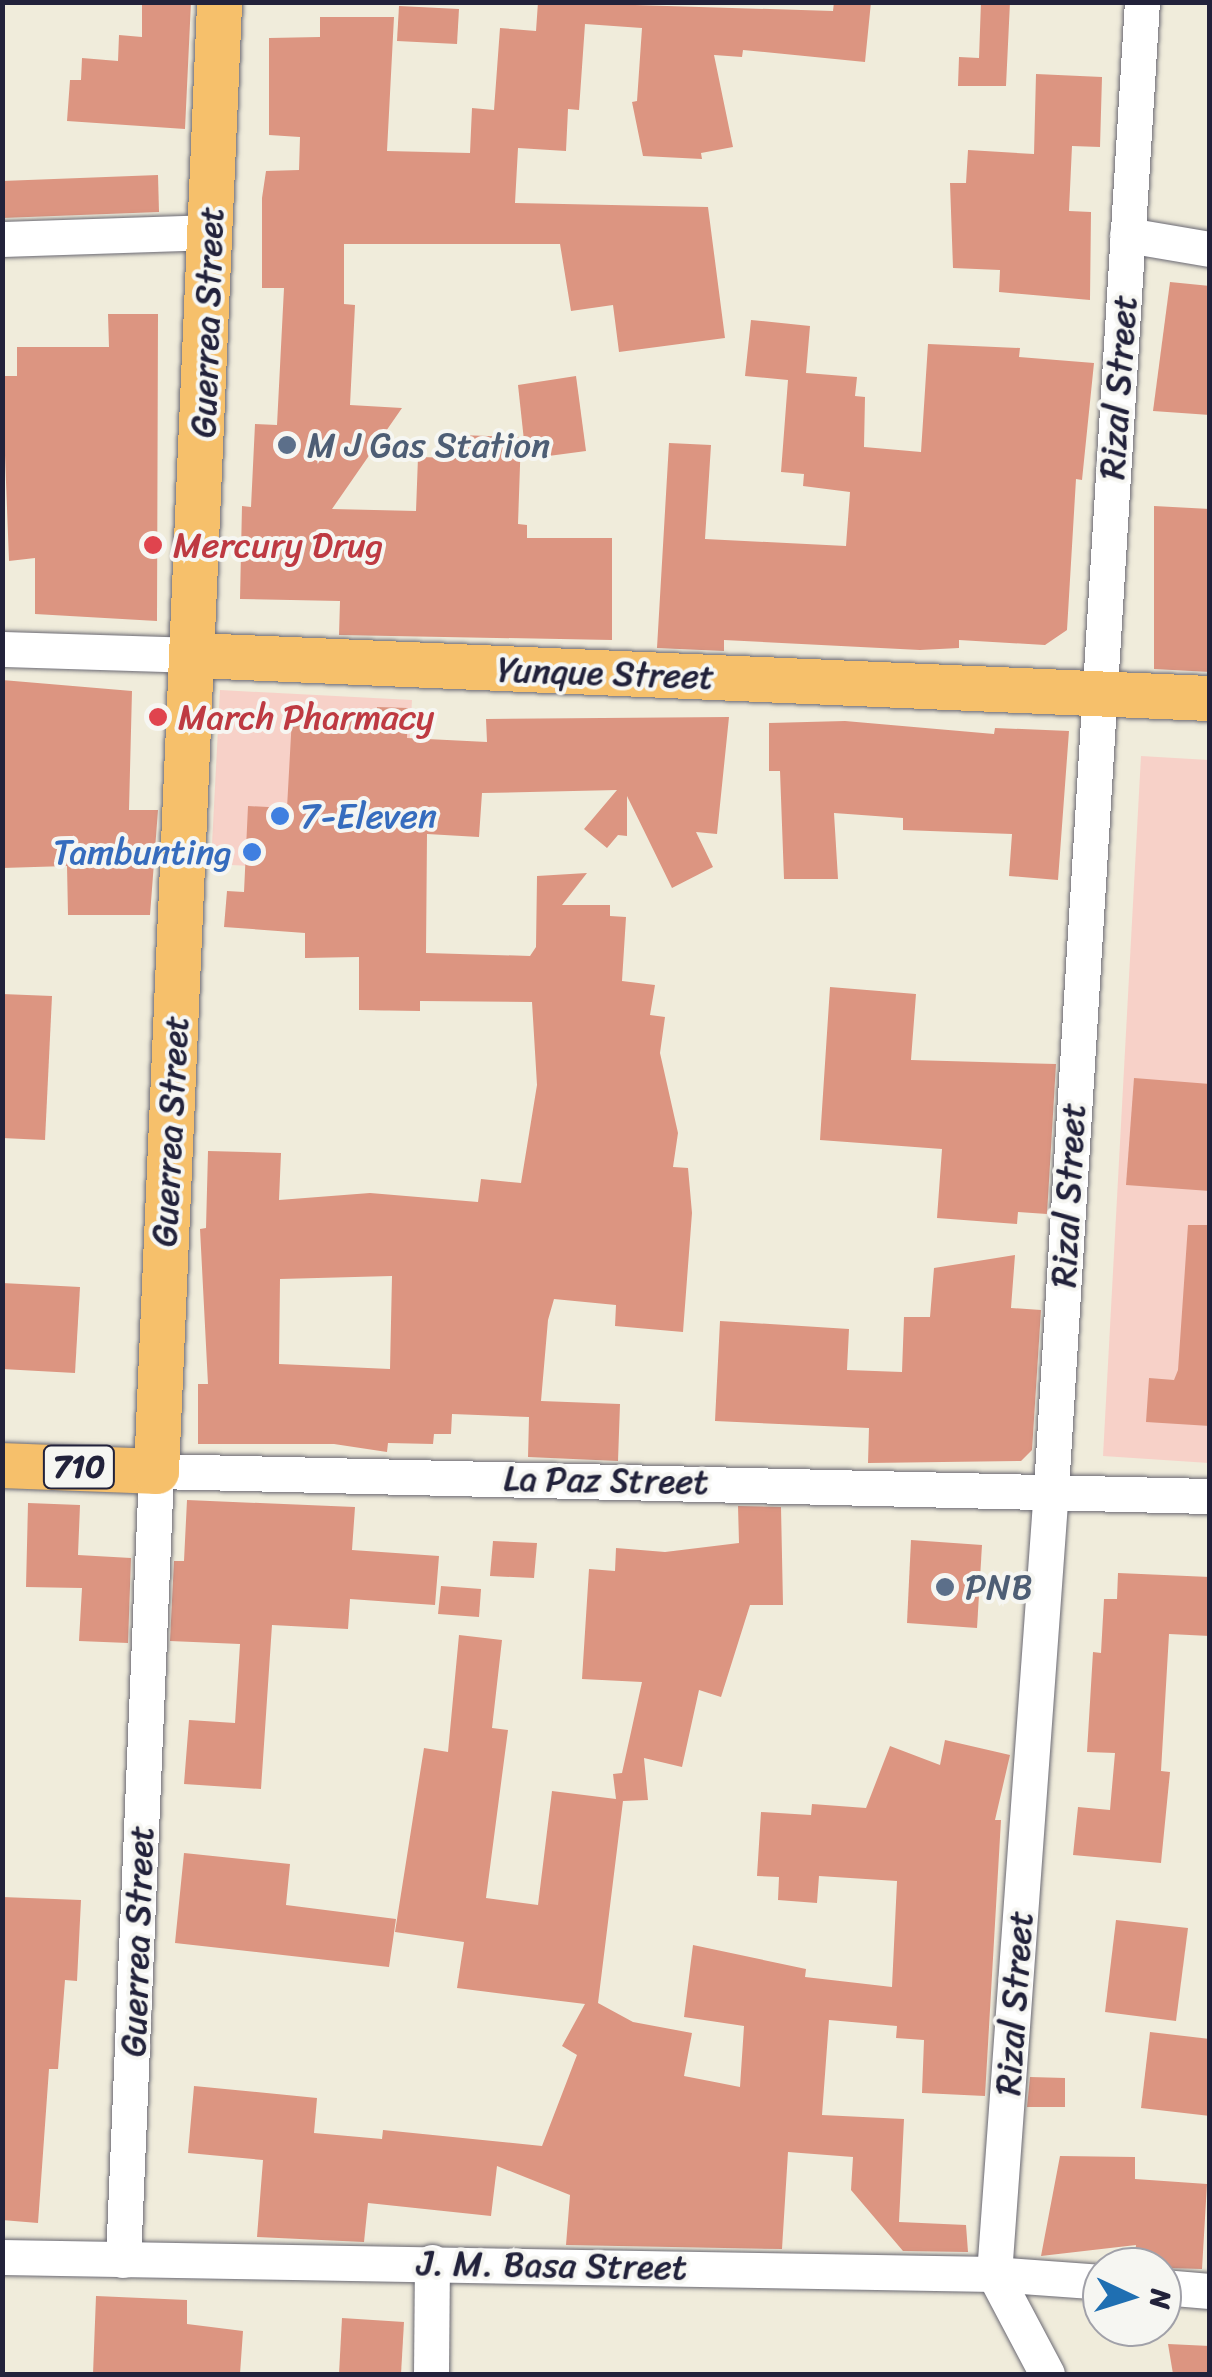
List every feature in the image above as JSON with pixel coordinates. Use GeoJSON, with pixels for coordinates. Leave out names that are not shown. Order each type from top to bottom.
{"type":"FeatureCollection","features":[{"type":"Feature","properties":{"kind":"main road","name":"Guerrea Street"},"geometry":{"type":"LineString","coordinates":[[156,1471],[195,656],[219,2]]}},
{"type":"Feature","properties":{"kind":"main road","name":"Yunque Street"},"geometry":{"type":"LineString","coordinates":[[195,656],[1210,698]]}},
{"type":"Feature","properties":{"kind":"main road","name":"La Paz Street"},"geometry":{"type":"LineString","coordinates":[[2,1465],[156,1471]]}},
{"type":"Feature","properties":{"kind":"street","name":"Rizal Street"},"geometry":{"type":"LineString","coordinates":[[994,2274],[1050,1489],[1142,2]]}},
{"type":"Feature","properties":{"kind":"street"},"geometry":{"type":"LineString","coordinates":[[2,239],[210,232]]}},
{"type":"Feature","properties":{"kind":"street"},"geometry":{"type":"LineString","coordinates":[[1127,235],[1210,249]]}},
{"type":"Feature","properties":{"kind":"street","name":"Yunque Street"},"geometry":{"type":"LineString","coordinates":[[2,649],[195,656]]}},
{"type":"Feature","properties":{"kind":"street","name":"La Paz Street"},"geometry":{"type":"LineString","coordinates":[[156,1471],[1050,1489],[1210,1496]]}},
{"type":"Feature","properties":{"kind":"street","name":"Guerrea Street"},"geometry":{"type":"LineString","coordinates":[[123,2260],[156,1471]]}},
{"type":"Feature","properties":{"kind":"street","name":"J. M. Basa Street"},"geometry":{"type":"LineString","coordinates":[[2,2257],[994,2274],[1082,2281]]}},
{"type":"Feature","properties":{"kind":"street"},"geometry":{"type":"LineString","coordinates":[[431,2374],[432,2262]]}},
{"type":"Feature","properties":{"kind":"street"},"geometry":{"type":"LineString","coordinates":[[994,2274],[1047,2374]]}},
{"type":"Feature","properties":{"kind":"street"},"geometry":{"type":"LineString","coordinates":[[1182,2289],[1210,2291]]}},
{"type":"Feature","properties":{"kind":"shaded area"},"geometry":{"type":"Polygon","coordinates":[[[220,690],[412,700],[402,874],[211,864],[220,690]]]}},
{"type":"Feature","properties":{"kind":"shaded area"},"geometry":{"type":"Polygon","coordinates":[[[1141,756],[1209,760],[1209,1463],[1103,1456],[1141,756]]]}},
{"type":"Feature","properties":{"kind":"building"},"geometry":{"type":"Polygon","coordinates":[[[142,2],[191,2],[185,129],[67,121],[70,80],[81,80],[82,58],[118,61],[119,35],[142,37],[142,2]]]}},
{"type":"Feature","properties":{"kind":"building"},"geometry":{"type":"Polygon","coordinates":[[[538,2],[833,11],[834,2],[871,2],[865,62],[743,50],[742,57],[714,55],[733,147],[701,153],[702,159],[643,156],[632,102],[637,101],[642,28],[585,24],[579,110],[568,109],[566,151],[518,148],[515,203],[708,207],[725,338],[619,352],[613,305],[571,311],[560,244],[344,244],[344,304],[355,305],[350,405],[402,408],[332,509],[416,511],[418,457],[459,458],[459,435],[521,437],[518,524],[527,525],[527,538],[612,538],[612,640],[339,635],[340,601],[240,599],[242,506],[251,507],[255,424],[277,425],[284,288],[262,288],[262,198],[266,171],[299,170],[300,137],[269,135],[269,38],[320,37],[320,17],[394,17],[387,151],[470,153],[472,108],[494,110],[500,28],[536,31],[538,2]]]}},
{"type":"Feature","properties":{"kind":"building"},"geometry":{"type":"Polygon","coordinates":[[[981,2],[1010,2],[1006,86],[958,86],[959,57],[979,58],[981,2]]]}},
{"type":"Feature","properties":{"kind":"building"},"geometry":{"type":"Polygon","coordinates":[[[399,6],[459,9],[457,44],[397,41],[399,6]]]}},
{"type":"Feature","properties":{"kind":"building"},"geometry":{"type":"Polygon","coordinates":[[[1036,74],[1102,77],[1100,147],[1072,146],[1069,211],[1091,212],[1090,300],[999,292],[1000,270],[953,268],[950,183],[966,183],[968,150],[1034,154],[1036,74]]]}},
{"type":"Feature","properties":{"kind":"building"},"geometry":{"type":"Polygon","coordinates":[[[158,175],[159,212],[2,218],[2,181],[158,175]]]}},
{"type":"Feature","properties":{"kind":"building"},"geometry":{"type":"Polygon","coordinates":[[[1170,282],[1210,286],[1210,415],[1153,411],[1170,282]]]}},
{"type":"Feature","properties":{"kind":"building"},"geometry":{"type":"Polygon","coordinates":[[[108,314],[158,314],[157,621],[35,614],[35,558],[9,561],[2,376],[17,376],[17,347],[109,347],[108,314]]]}},
{"type":"Feature","properties":{"kind":"building"},"geometry":{"type":"Polygon","coordinates":[[[751,320],[810,326],[806,373],[857,377],[855,396],[865,397],[864,447],[921,452],[928,344],[1020,348],[1019,357],[1094,363],[1082,480],[1076,479],[1067,630],[1045,645],[959,640],[959,648],[920,650],[724,640],[724,651],[657,648],[669,443],[711,445],[705,539],[846,546],[850,492],[803,486],[804,474],[781,472],[788,380],[745,376],[751,320]]]}},
{"type":"Feature","properties":{"kind":"building"},"geometry":{"type":"Polygon","coordinates":[[[576,376],[586,451],[526,459],[518,385],[576,376]]]}},
{"type":"Feature","properties":{"kind":"building"},"geometry":{"type":"Polygon","coordinates":[[[1154,506],[1210,509],[1210,672],[1154,669],[1154,506]]]}},
{"type":"Feature","properties":{"kind":"building"},"geometry":{"type":"Polygon","coordinates":[[[2,680],[132,691],[129,810],[158,810],[150,915],[68,915],[67,866],[2,868],[2,680]]]}},
{"type":"Feature","properties":{"kind":"building"},"geometry":{"type":"Polygon","coordinates":[[[377,707],[408,708],[407,738],[487,742],[486,719],[729,717],[717,834],[696,832],[713,867],[672,888],[627,796],[627,836],[618,835],[607,848],[584,829],[617,790],[482,793],[479,837],[427,834],[426,953],[530,956],[536,947],[537,876],[587,873],[562,905],[610,905],[610,916],[626,917],[622,981],[655,985],[650,1015],[665,1017],[660,1053],[678,1133],[673,1167],[688,1168],[692,1213],[683,1332],[615,1326],[616,1305],[554,1299],[548,1320],[541,1401],[620,1404],[618,1461],[528,1457],[529,1417],[452,1414],[451,1434],[434,1434],[433,1444],[388,1443],[387,1452],[334,1444],[198,1444],[198,1384],[208,1384],[200,1229],[206,1228],[208,1151],[281,1153],[279,1200],[370,1193],[478,1202],[481,1179],[521,1183],[537,1085],[532,1002],[420,1001],[420,1011],[359,1010],[359,957],[305,958],[305,933],[224,927],[227,891],[244,892],[248,806],[287,808],[292,717],[376,721],[377,707]],[[392,1276],[280,1279],[279,1364],[390,1369],[392,1276]]]}},
{"type":"Feature","properties":{"kind":"building"},"geometry":{"type":"Polygon","coordinates":[[[845,721],[994,734],[995,728],[1069,731],[1058,880],[1009,876],[1012,834],[903,830],[903,818],[834,813],[838,879],[784,879],[780,771],[769,771],[769,723],[845,721]]]}},
{"type":"Feature","properties":{"kind":"building"},"geometry":{"type":"Polygon","coordinates":[[[830,987],[916,994],[911,1060],[1056,1064],[1047,1214],[1018,1212],[1017,1224],[937,1218],[942,1149],[820,1140],[830,987]]]}},
{"type":"Feature","properties":{"kind":"building"},"geometry":{"type":"Polygon","coordinates":[[[2,994],[52,996],[45,1140],[2,1138],[2,994]]]}},
{"type":"Feature","properties":{"kind":"building"},"geometry":{"type":"Polygon","coordinates":[[[1134,1078],[1210,1084],[1210,1191],[1126,1185],[1134,1078]]]}},
{"type":"Feature","properties":{"kind":"building"},"geometry":{"type":"Polygon","coordinates":[[[1188,1225],[1210,1225],[1210,1426],[1146,1422],[1149,1378],[1174,1380],[1178,1370],[1188,1225]]]}},
{"type":"Feature","properties":{"kind":"building"},"geometry":{"type":"Polygon","coordinates":[[[1015,1255],[1011,1308],[1041,1310],[1032,1450],[1021,1461],[868,1463],[869,1428],[715,1421],[720,1321],[849,1329],[847,1370],[902,1372],[904,1317],[930,1317],[934,1268],[1015,1255]]]}},
{"type":"Feature","properties":{"kind":"building"},"geometry":{"type":"Polygon","coordinates":[[[2,1283],[80,1287],[75,1373],[2,1369],[2,1283]]]}},
{"type":"Feature","properties":{"kind":"building"},"geometry":{"type":"Polygon","coordinates":[[[187,1500],[355,1507],[352,1550],[439,1556],[435,1605],[350,1599],[348,1629],[272,1625],[261,1789],[184,1784],[189,1720],[235,1723],[240,1644],[170,1641],[174,1561],[184,1561],[187,1500]]]}},
{"type":"Feature","properties":{"kind":"building"},"geometry":{"type":"Polygon","coordinates":[[[28,1503],[80,1505],[78,1555],[131,1558],[128,1643],[79,1641],[82,1588],[26,1587],[28,1503]]]}},
{"type":"Feature","properties":{"kind":"building"},"geometry":{"type":"Polygon","coordinates":[[[738,1506],[781,1507],[783,1605],[750,1605],[721,1697],[699,1690],[682,1767],[644,1758],[648,1800],[623,1801],[598,2003],[633,2022],[692,2033],[684,2076],[740,2087],[744,2026],[684,2017],[693,1945],[806,1969],[805,1977],[892,1987],[897,1881],[819,1876],[817,1903],[778,1900],[779,1877],[757,1876],[761,1812],[811,1815],[812,1804],[866,1808],[890,1746],[940,1765],[945,1740],[1010,1755],[995,1820],[1001,1820],[985,2096],[922,2093],[924,2040],[896,2038],[897,2026],[829,2020],[822,2115],[904,2119],[899,2222],[966,2225],[968,2252],[903,2251],[851,2190],[853,2157],[788,2152],[782,2249],[566,2245],[570,2195],[497,2166],[491,2216],[368,2203],[364,2242],[257,2237],[263,2160],[188,2153],[194,2086],[317,2098],[314,2133],[382,2139],[383,2130],[542,2146],[577,2055],[562,2046],[585,2004],[457,1988],[464,1942],[395,1932],[424,1748],[448,1752],[459,1635],[502,1640],[492,1728],[508,1730],[486,1898],[538,1905],[552,1791],[616,1799],[613,1774],[622,1773],[642,1682],[582,1679],[589,1569],[615,1571],[616,1548],[665,1552],[739,1543],[738,1506]]]}},
{"type":"Feature","properties":{"kind":"building"},"geometry":{"type":"Polygon","coordinates":[[[911,1540],[982,1545],[977,1628],[907,1623],[911,1540]]]}},
{"type":"Feature","properties":{"kind":"building"},"geometry":{"type":"Polygon","coordinates":[[[493,1541],[537,1543],[534,1578],[490,1576],[493,1541]]]}},
{"type":"Feature","properties":{"kind":"building"},"geometry":{"type":"Polygon","coordinates":[[[1118,1573],[1210,1577],[1210,1636],[1169,1634],[1161,1771],[1170,1772],[1161,1863],[1073,1855],[1078,1807],[1110,1810],[1115,1753],[1087,1752],[1093,1652],[1101,1653],[1104,1599],[1117,1599],[1118,1573]]]}},
{"type":"Feature","properties":{"kind":"building"},"geometry":{"type":"Polygon","coordinates":[[[441,1586],[481,1589],[479,1617],[438,1614],[441,1586]]]}},
{"type":"Feature","properties":{"kind":"building"},"geometry":{"type":"Polygon","coordinates":[[[184,1853],[290,1864],[286,1905],[396,1919],[389,1967],[175,1943],[184,1853]]]}},
{"type":"Feature","properties":{"kind":"building"},"geometry":{"type":"Polygon","coordinates":[[[2,1897],[81,1900],[77,1981],[65,1980],[58,2069],[49,2069],[38,2223],[2,2220],[2,1897]]]}},
{"type":"Feature","properties":{"kind":"building"},"geometry":{"type":"Polygon","coordinates":[[[1116,1920],[1188,1928],[1176,2021],[1105,2012],[1116,1920]]]}},
{"type":"Feature","properties":{"kind":"building"},"geometry":{"type":"Polygon","coordinates":[[[1150,2032],[1210,2039],[1210,2116],[1141,2108],[1150,2032]]]}},
{"type":"Feature","properties":{"kind":"building"},"geometry":{"type":"Polygon","coordinates":[[[1030,2077],[1065,2078],[1065,2107],[1027,2107],[1030,2077]]]}},
{"type":"Feature","properties":{"kind":"building"},"geometry":{"type":"Polygon","coordinates":[[[1060,2156],[1135,2157],[1135,2179],[1207,2184],[1202,2269],[1182,2268],[1182,2247],[1082,2247],[1082,2251],[1041,2256],[1060,2156]]]}},
{"type":"Feature","properties":{"kind":"building"},"geometry":{"type":"Polygon","coordinates":[[[96,2296],[187,2300],[187,2324],[243,2331],[240,2374],[93,2374],[96,2296]]]}},
{"type":"Feature","properties":{"kind":"building"},"geometry":{"type":"Polygon","coordinates":[[[342,2318],[404,2322],[401,2374],[339,2374],[342,2318]]]}},
{"type":"Feature","properties":{"kind":"building"},"geometry":{"type":"Polygon","coordinates":[[[1210,2346],[1210,2374],[1173,2374],[1168,2347],[1210,2346]]]}},
{"type":"Feature","properties":{"kind":"place","name":"M J Gas Station"},"geometry":{"type":"Point","coordinates":[287,445]}},
{"type":"Feature","properties":{"kind":"place","name":"Mercury Drug"},"geometry":{"type":"Point","coordinates":[153,545]}},
{"type":"Feature","properties":{"kind":"place","name":"March Pharmacy"},"geometry":{"type":"Point","coordinates":[158,717]}},
{"type":"Feature","properties":{"kind":"place","name":"7-Eleven"},"geometry":{"type":"Point","coordinates":[280,816]}},
{"type":"Feature","properties":{"kind":"place","name":"Tambunting"},"geometry":{"type":"Point","coordinates":[252,852]}},
{"type":"Feature","properties":{"kind":"place","name":"PNB"},"geometry":{"type":"Point","coordinates":[945,1587]}}]}
